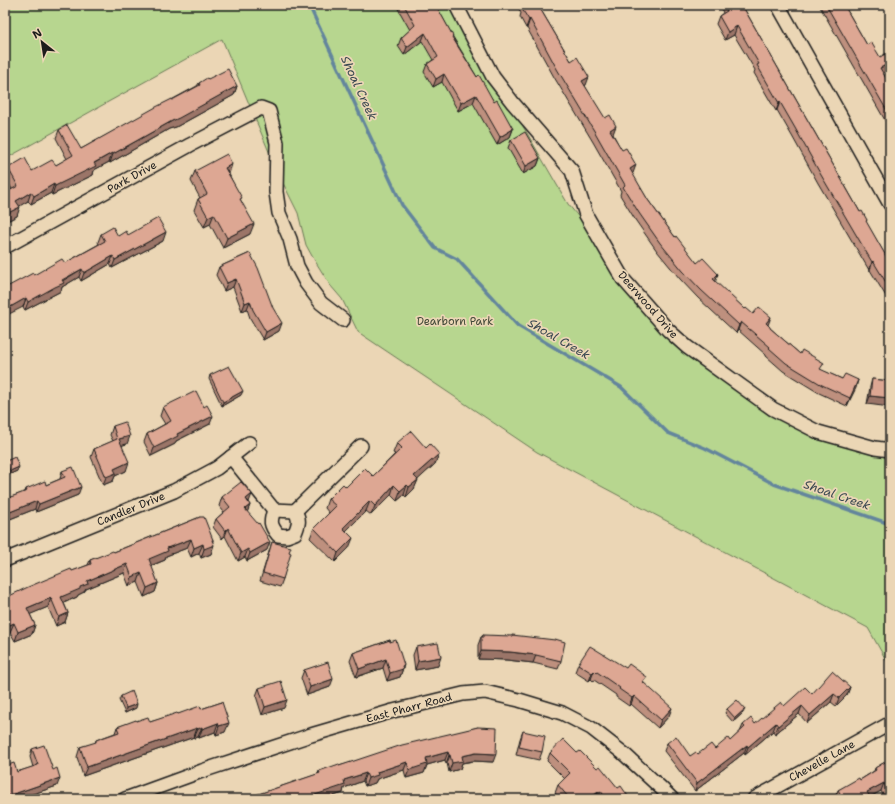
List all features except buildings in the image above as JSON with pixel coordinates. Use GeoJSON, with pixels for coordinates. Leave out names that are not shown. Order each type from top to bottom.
{"type":"FeatureCollection","features":[{"type":"Feature","properties":{"kind":"street","name":"Deerwood Drive"},"geometry":{"type":"LineString","coordinates":[[456,5],[493,77],[513,103],[572,172],[586,215],[623,279],[668,330],[686,347],[773,409],[818,432],[874,448],[890,450]]}},
{"type":"Feature","properties":{"kind":"street"},"geometry":{"type":"LineString","coordinates":[[778,5],[890,204]]}},
{"type":"Feature","properties":{"kind":"street","name":"Park Drive"},"geometry":{"type":"LineString","coordinates":[[5,247],[164,159],[261,108],[269,111],[277,143],[276,192],[279,213],[290,239],[297,266],[306,283],[321,303],[343,320]]}},
{"type":"Feature","properties":{"kind":"street","name":"Candler Drive"},"geometry":{"type":"LineString","coordinates":[[5,560],[174,492],[217,468],[249,443]]}},
{"type":"Feature","properties":{"kind":"street"},"geometry":{"type":"LineString","coordinates":[[274,510],[295,510],[361,446]]}},
{"type":"Feature","properties":{"kind":"street"},"geometry":{"type":"LineString","coordinates":[[231,457],[274,510]]}},
{"type":"Feature","properties":{"kind":"street"},"geometry":{"type":"LineString","coordinates":[[274,510],[271,520],[272,528],[278,535],[287,536],[295,533],[299,525],[299,518],[295,510]]}},
{"type":"Feature","properties":{"kind":"street","name":"East Pharr Road"},"geometry":{"type":"LineString","coordinates":[[125,799],[202,771],[311,735],[393,711],[463,694],[485,692],[519,700],[562,713],[591,728],[623,753],[672,799]]}},
{"type":"Feature","properties":{"kind":"street","name":"Chevelle Lane"},"geometry":{"type":"LineString","coordinates":[[754,799],[889,724]]}},
{"type":"Feature","properties":{"kind":"green space","name":"Dearborn Park"},"geometry":{"type":"Polygon","coordinates":[[[5,5],[456,5],[484,59],[568,204],[684,346],[813,431],[890,446],[890,667],[868,628],[537,452],[358,332],[342,299],[330,285],[306,245],[298,213],[277,171],[222,39],[5,159],[5,5]]]}},
{"type":"Feature","properties":{"kind":"waterway","name":"Shoal Creek"},"geometry":{"type":"LineString","coordinates":[[309,5],[402,205],[435,248],[457,259],[518,326],[621,387],[668,433],[705,448],[774,484],[890,524]]}}]}
